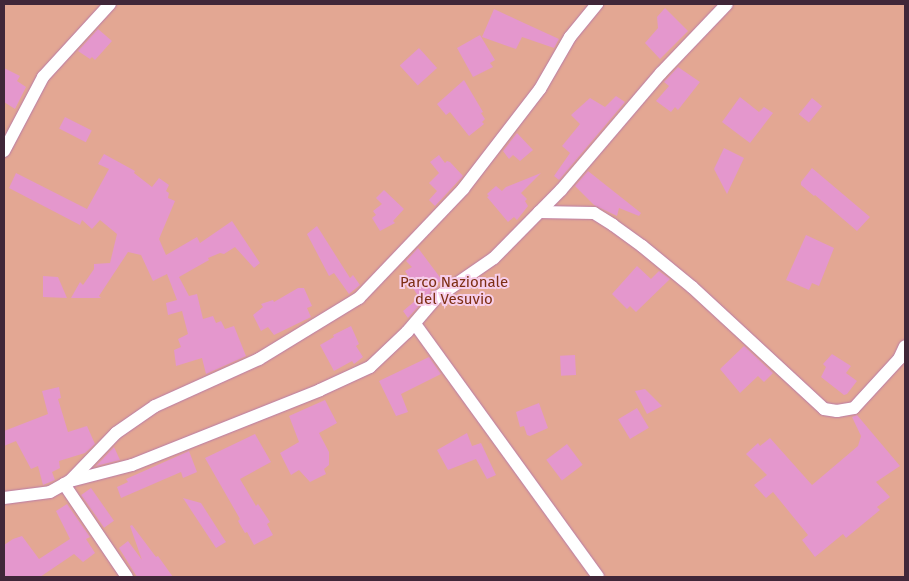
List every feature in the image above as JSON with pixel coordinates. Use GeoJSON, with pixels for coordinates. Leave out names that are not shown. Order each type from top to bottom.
{"type":"FeatureCollection","features":[{"type":"Feature","properties":{"kind":"street"},"geometry":{"type":"LineString","coordinates":[[4,151],[43,77],[110,4]]}},
{"type":"Feature","properties":{"kind":"street"},"geometry":{"type":"LineString","coordinates":[[4,498],[50,492],[67,482],[116,433],[155,406],[259,358],[359,298],[463,189],[540,90],[570,37],[597,4]]}},
{"type":"Feature","properties":{"kind":"street"},"geometry":{"type":"LineString","coordinates":[[67,482],[132,465],[320,390],[370,367],[414,324],[436,298],[494,258],[562,190],[660,73],[727,4]]}},
{"type":"Feature","properties":{"kind":"street"},"geometry":{"type":"LineString","coordinates":[[540,212],[589,212],[613,225],[692,287],[824,409],[837,412],[854,408],[899,359],[905,346]]}},
{"type":"Feature","properties":{"kind":"street"},"geometry":{"type":"LineString","coordinates":[[414,324],[598,577]]}},
{"type":"Feature","properties":{"kind":"street"},"geometry":{"type":"LineString","coordinates":[[67,482],[127,577]]}},
{"type":"Feature","properties":{"kind":"green space","name":"Parco Nazionale del Vesuvio"},"geometry":{"type":"Polygon","coordinates":[[[4,4],[905,4],[905,577],[4,577],[4,4]]]}},
{"type":"Feature","properties":{"kind":"building"},"geometry":{"type":"Polygon","coordinates":[[[665,8],[688,31],[660,59],[645,43],[658,28],[657,17],[665,8]]]}},
{"type":"Feature","properties":{"kind":"building"},"geometry":{"type":"Polygon","coordinates":[[[494,9],[559,39],[554,48],[522,37],[516,49],[482,37],[494,9]]]}},
{"type":"Feature","properties":{"kind":"building"},"geometry":{"type":"Polygon","coordinates":[[[98,29],[112,41],[95,60],[78,51],[98,29]]]}},
{"type":"Feature","properties":{"kind":"building"},"geometry":{"type":"Polygon","coordinates":[[[480,35],[495,60],[490,63],[493,67],[473,77],[457,48],[480,35]]]}},
{"type":"Feature","properties":{"kind":"building"},"geometry":{"type":"Polygon","coordinates":[[[419,48],[437,68],[418,85],[400,65],[419,48]]]}},
{"type":"Feature","properties":{"kind":"building"},"geometry":{"type":"Polygon","coordinates":[[[678,67],[700,82],[678,110],[675,107],[671,112],[656,101],[669,86],[664,82],[678,67]]]}},
{"type":"Feature","properties":{"kind":"building"},"geometry":{"type":"Polygon","coordinates":[[[4,68],[20,76],[17,81],[26,87],[15,109],[4,102],[4,68]]]}},
{"type":"Feature","properties":{"kind":"building"},"geometry":{"type":"Polygon","coordinates":[[[464,80],[483,112],[481,113],[485,119],[482,122],[484,124],[469,136],[450,112],[446,115],[437,104],[464,80]]]}},
{"type":"Feature","properties":{"kind":"building"},"geometry":{"type":"Polygon","coordinates":[[[616,96],[625,102],[559,180],[554,176],[570,153],[562,146],[580,124],[571,115],[590,98],[605,107],[616,96]]]}},
{"type":"Feature","properties":{"kind":"building"},"geometry":{"type":"Polygon","coordinates":[[[740,97],[759,112],[764,107],[773,113],[750,143],[722,122],[740,97]]]}},
{"type":"Feature","properties":{"kind":"building"},"geometry":{"type":"Polygon","coordinates":[[[812,98],[822,106],[809,123],[799,114],[812,98]]]}},
{"type":"Feature","properties":{"kind":"building"},"geometry":{"type":"Polygon","coordinates":[[[65,117],[92,131],[86,142],[59,129],[65,117]]]}},
{"type":"Feature","properties":{"kind":"building"},"geometry":{"type":"Polygon","coordinates":[[[517,133],[533,150],[520,161],[513,155],[509,159],[503,151],[517,133]]]}},
{"type":"Feature","properties":{"kind":"building"},"geometry":{"type":"Polygon","coordinates":[[[724,148],[744,158],[727,194],[714,169],[724,148]]]}},
{"type":"Feature","properties":{"kind":"building"},"geometry":{"type":"Polygon","coordinates":[[[104,154],[135,171],[134,173],[152,187],[159,178],[169,185],[166,191],[169,193],[168,198],[175,201],[159,239],[166,255],[197,237],[200,243],[232,221],[260,263],[254,268],[235,247],[224,254],[220,253],[208,258],[209,260],[179,277],[189,296],[197,294],[203,319],[213,316],[216,323],[221,321],[225,329],[234,326],[246,356],[206,374],[202,358],[176,366],[174,350],[181,347],[178,339],[188,334],[182,311],[168,315],[166,303],[177,300],[167,274],[153,281],[141,255],[128,252],[99,296],[101,298],[71,298],[80,282],[83,285],[94,269],[94,264],[110,263],[117,234],[100,220],[92,229],[82,220],[80,225],[9,188],[16,173],[87,209],[109,169],[98,164],[104,154]]]}},
{"type":"Feature","properties":{"kind":"building"},"geometry":{"type":"Polygon","coordinates":[[[439,155],[445,163],[447,161],[450,162],[463,176],[435,206],[429,200],[437,191],[429,183],[439,173],[430,162],[439,155]]]}},
{"type":"Feature","properties":{"kind":"building"},"geometry":{"type":"Polygon","coordinates":[[[812,168],[870,217],[857,231],[801,185],[801,182],[812,168]]]}},
{"type":"Feature","properties":{"kind":"building"},"geometry":{"type":"Polygon","coordinates":[[[588,171],[641,213],[639,216],[619,208],[617,216],[594,205],[575,186],[588,171]]]}},
{"type":"Feature","properties":{"kind":"building"},"geometry":{"type":"Polygon","coordinates":[[[541,173],[521,193],[527,199],[525,201],[528,206],[517,220],[514,217],[508,222],[487,197],[489,196],[487,194],[496,186],[502,191],[506,187],[541,173]]]}},
{"type":"Feature","properties":{"kind":"building"},"geometry":{"type":"Polygon","coordinates":[[[384,190],[404,209],[393,221],[395,223],[380,231],[372,218],[376,215],[373,211],[382,204],[376,198],[384,190]]]}},
{"type":"Feature","properties":{"kind":"building"},"geometry":{"type":"Polygon","coordinates":[[[317,226],[350,278],[353,275],[360,285],[349,294],[334,273],[329,276],[307,234],[317,226]]]}},
{"type":"Feature","properties":{"kind":"building"},"geometry":{"type":"Polygon","coordinates":[[[806,235],[834,248],[819,286],[812,283],[809,290],[786,280],[806,235]]]}},
{"type":"Feature","properties":{"kind":"building"},"geometry":{"type":"Polygon","coordinates":[[[418,248],[442,280],[430,288],[431,292],[408,318],[403,311],[428,290],[418,296],[406,277],[408,276],[405,271],[412,267],[406,261],[418,248]]]}},
{"type":"Feature","properties":{"kind":"building"},"geometry":{"type":"Polygon","coordinates":[[[637,266],[651,279],[659,271],[670,279],[636,312],[630,306],[627,309],[612,294],[637,266]]]}},
{"type":"Feature","properties":{"kind":"building"},"geometry":{"type":"Polygon","coordinates":[[[43,276],[58,277],[67,298],[43,297],[43,276]]]}},
{"type":"Feature","properties":{"kind":"building"},"geometry":{"type":"Polygon","coordinates":[[[298,288],[304,288],[312,306],[307,308],[311,317],[274,335],[268,327],[261,331],[253,315],[263,307],[261,304],[273,300],[274,302],[298,288]]]}},
{"type":"Feature","properties":{"kind":"building"},"geometry":{"type":"Polygon","coordinates":[[[351,326],[359,344],[356,346],[363,357],[354,364],[352,361],[334,371],[320,345],[334,337],[333,335],[351,326]]]}},
{"type":"Feature","properties":{"kind":"building"},"geometry":{"type":"Polygon","coordinates":[[[744,346],[773,373],[764,382],[758,376],[740,393],[720,369],[744,346]]]}},
{"type":"Feature","properties":{"kind":"building"},"geometry":{"type":"Polygon","coordinates":[[[832,354],[851,366],[846,373],[857,381],[847,394],[844,395],[821,377],[826,367],[823,364],[832,354]]]}},
{"type":"Feature","properties":{"kind":"building"},"geometry":{"type":"Polygon","coordinates":[[[575,355],[576,375],[561,376],[560,356],[575,355]]]}},
{"type":"Feature","properties":{"kind":"building"},"geometry":{"type":"Polygon","coordinates":[[[429,357],[441,374],[401,394],[408,412],[396,416],[379,381],[429,357]]]}},
{"type":"Feature","properties":{"kind":"building"},"geometry":{"type":"Polygon","coordinates":[[[59,387],[61,398],[58,399],[68,432],[87,426],[95,444],[85,453],[59,461],[60,468],[52,472],[55,480],[43,485],[38,466],[31,469],[16,441],[4,446],[4,431],[48,414],[42,391],[59,387]]]}},
{"type":"Feature","properties":{"kind":"building"},"geometry":{"type":"Polygon","coordinates":[[[645,389],[662,406],[647,414],[635,391],[645,389]]]}},
{"type":"Feature","properties":{"kind":"building"},"geometry":{"type":"Polygon","coordinates":[[[325,400],[337,423],[319,433],[329,452],[329,465],[324,469],[326,474],[310,482],[299,470],[291,475],[280,453],[299,442],[289,416],[325,400]]]}},
{"type":"Feature","properties":{"kind":"building"},"geometry":{"type":"Polygon","coordinates":[[[539,403],[548,428],[530,436],[527,435],[524,426],[520,427],[516,412],[539,403]]]}},
{"type":"Feature","properties":{"kind":"building"},"geometry":{"type":"Polygon","coordinates":[[[637,408],[649,428],[630,439],[618,419],[637,408]]]}},
{"type":"Feature","properties":{"kind":"building"},"geometry":{"type":"Polygon","coordinates":[[[857,415],[900,466],[876,482],[890,497],[877,507],[880,510],[846,538],[843,534],[815,557],[802,540],[808,535],[773,492],[766,498],[754,485],[767,475],[746,454],[758,443],[760,446],[770,438],[812,485],[858,446],[861,436],[852,417],[857,415]]]}},
{"type":"Feature","properties":{"kind":"building"},"geometry":{"type":"Polygon","coordinates":[[[467,433],[472,446],[481,443],[496,475],[487,479],[476,459],[448,470],[437,450],[467,433]]]}},
{"type":"Feature","properties":{"kind":"building"},"geometry":{"type":"Polygon","coordinates":[[[255,434],[271,462],[240,479],[256,506],[258,504],[270,522],[267,524],[273,535],[254,545],[238,521],[240,519],[205,458],[255,434]]]}},
{"type":"Feature","properties":{"kind":"building"},"geometry":{"type":"Polygon","coordinates":[[[567,444],[583,465],[562,480],[546,460],[567,444]]]}},
{"type":"Feature","properties":{"kind":"building"},"geometry":{"type":"Polygon","coordinates":[[[114,447],[120,460],[96,466],[114,447]]]}},
{"type":"Feature","properties":{"kind":"building"},"geometry":{"type":"Polygon","coordinates":[[[189,451],[197,472],[183,478],[181,472],[121,498],[117,487],[128,482],[126,479],[189,451]]]}},
{"type":"Feature","properties":{"kind":"building"},"geometry":{"type":"Polygon","coordinates":[[[91,488],[114,521],[104,528],[81,495],[91,488]]]}},
{"type":"Feature","properties":{"kind":"building"},"geometry":{"type":"Polygon","coordinates":[[[183,498],[201,503],[226,542],[216,548],[183,498]]]}},
{"type":"Feature","properties":{"kind":"building"},"geometry":{"type":"Polygon","coordinates":[[[67,504],[90,537],[86,539],[95,553],[83,562],[74,554],[40,577],[4,577],[4,545],[13,539],[22,536],[39,559],[70,539],[56,511],[67,504]]]}},
{"type":"Feature","properties":{"kind":"building"},"geometry":{"type":"Polygon","coordinates":[[[132,525],[173,577],[137,577],[119,548],[128,541],[142,560],[130,526],[132,525]]]}}]}
